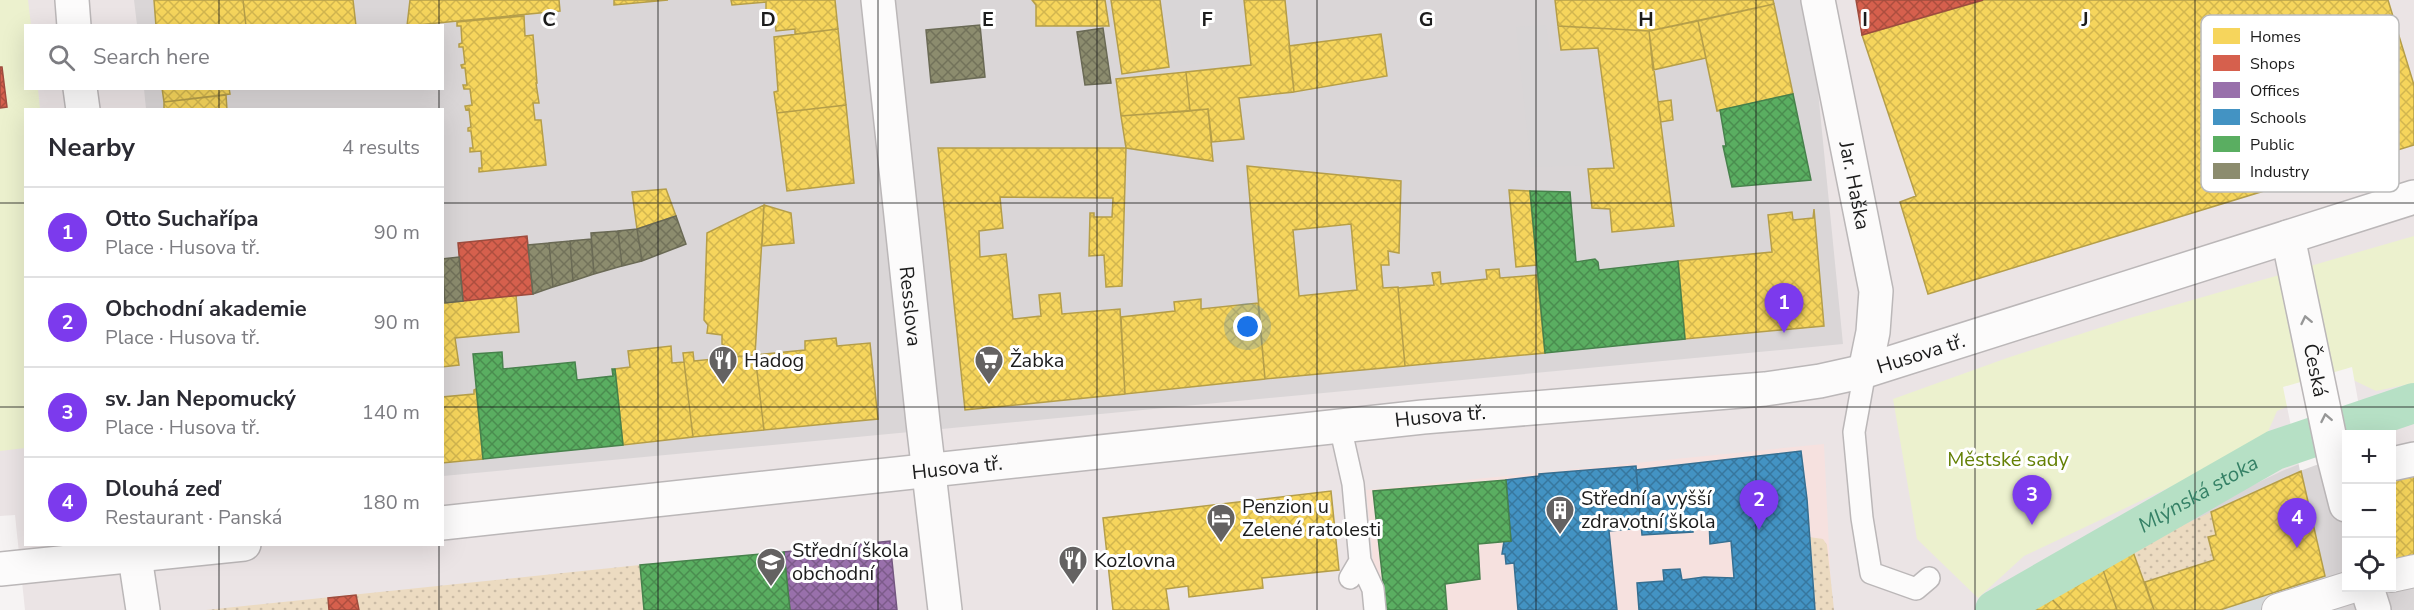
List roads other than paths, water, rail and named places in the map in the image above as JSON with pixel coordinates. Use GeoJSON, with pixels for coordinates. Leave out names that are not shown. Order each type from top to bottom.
{"type":"FeatureCollection","features":[{"type":"Feature","properties":{"kind":"street"},"geometry":{"type":"LineString","coordinates":[[72,0],[74,24]]}},
{"type":"Feature","properties":{"kind":"street","name":"Resslova"},"geometry":{"type":"LineString","coordinates":[[878,0],[945,610]]}},
{"type":"Feature","properties":{"kind":"street","name":"Jar. Haška"},"geometry":{"type":"LineString","coordinates":[[1818,0],[1876,291],[1873,332],[1866,371]]}},
{"type":"Feature","properties":{"kind":"street"},"geometry":{"type":"LineString","coordinates":[[80,90],[83,108]]}},
{"type":"Feature","properties":{"kind":"street","name":"Husova tř."},"geometry":{"type":"LineString","coordinates":[[444,523],[1340,426],[1765,389],[1820,381],[1866,371],[2414,197]]}},
{"type":"Feature","properties":{"kind":"street","name":"Česká"},"geometry":{"type":"LineString","coordinates":[[2288,237],[2343,484]]}},
{"type":"Feature","properties":{"kind":"street"},"geometry":{"type":"LineString","coordinates":[[2396,463],[2414,459]]}},
{"type":"Feature","properties":{"kind":"street"},"geometry":{"type":"LineString","coordinates":[[10,568],[134,550],[207,546]]}},
{"type":"Feature","properties":{"kind":"street"},"geometry":{"type":"LineString","coordinates":[[134,550],[143,610]]}},
{"type":"Feature","properties":{"kind":"street"},"geometry":{"type":"LineString","coordinates":[[2396,575],[2414,571]]}},
{"type":"Feature","properties":{"kind":"street"},"geometry":{"type":"LineString","coordinates":[[2278,610],[2342,590]]}},
{"type":"Feature","properties":{"kind":"street"},"geometry":{"type":"LineString","coordinates":[[2368,592],[2374,610]]}},
{"type":"Feature","properties":{"kind":"lane"},"geometry":{"type":"LineString","coordinates":[[1866,371],[1854,432],[1871,573],[1916,590],[1929,578]]}},
{"type":"Feature","properties":{"kind":"lane"},"geometry":{"type":"LineString","coordinates":[[1340,426],[1353,484],[1355,569],[1373,590],[1375,610]]}},
{"type":"Feature","properties":{"kind":"waterway","name":"Mlýnská stoka"},"geometry":{"type":"LineString","coordinates":[[1995,610],[2275,450],[2414,403]]}},
{"type":"Feature","properties":{"kind":"place","name":"Otto Suchařípa"},"geometry":{"type":"Point","coordinates":[1784,333]}},
{"type":"Feature","properties":{"kind":"place","name":"Hadog"},"geometry":{"type":"Point","coordinates":[723,386]}},
{"type":"Feature","properties":{"kind":"place","name":"Žabka"},"geometry":{"type":"Point","coordinates":[989,386]}},
{"type":"Feature","properties":{"kind":"place","name":"sv. Jan Nepomucký"},"geometry":{"type":"Point","coordinates":[2032,525]}},
{"type":"Feature","properties":{"kind":"place","name":"Obchodní akademie"},"geometry":{"type":"Point","coordinates":[1759,530]}},
{"type":"Feature","properties":{"kind":"place","name":"Střední a vyšší zdravotní škola"},"geometry":{"type":"Point","coordinates":[1560,536]}},
{"type":"Feature","properties":{"kind":"place","name":"Penzion u Zelené ratolesti"},"geometry":{"type":"Point","coordinates":[1221,544]}},
{"type":"Feature","properties":{"kind":"place","name":"Dlouhá zeď"},"geometry":{"type":"Point","coordinates":[2297,548]}},
{"type":"Feature","properties":{"kind":"place","name":"Kozlovna"},"geometry":{"type":"Point","coordinates":[1073,586]}},
{"type":"Feature","properties":{"kind":"place","name":"Střední škola obchodní"},"geometry":{"type":"Point","coordinates":[771,588]}},
{"type":"Feature","properties":{"kind":"park label","name":"Městské sady"},"geometry":{"type":"Point","coordinates":[2008,459]}}]}
